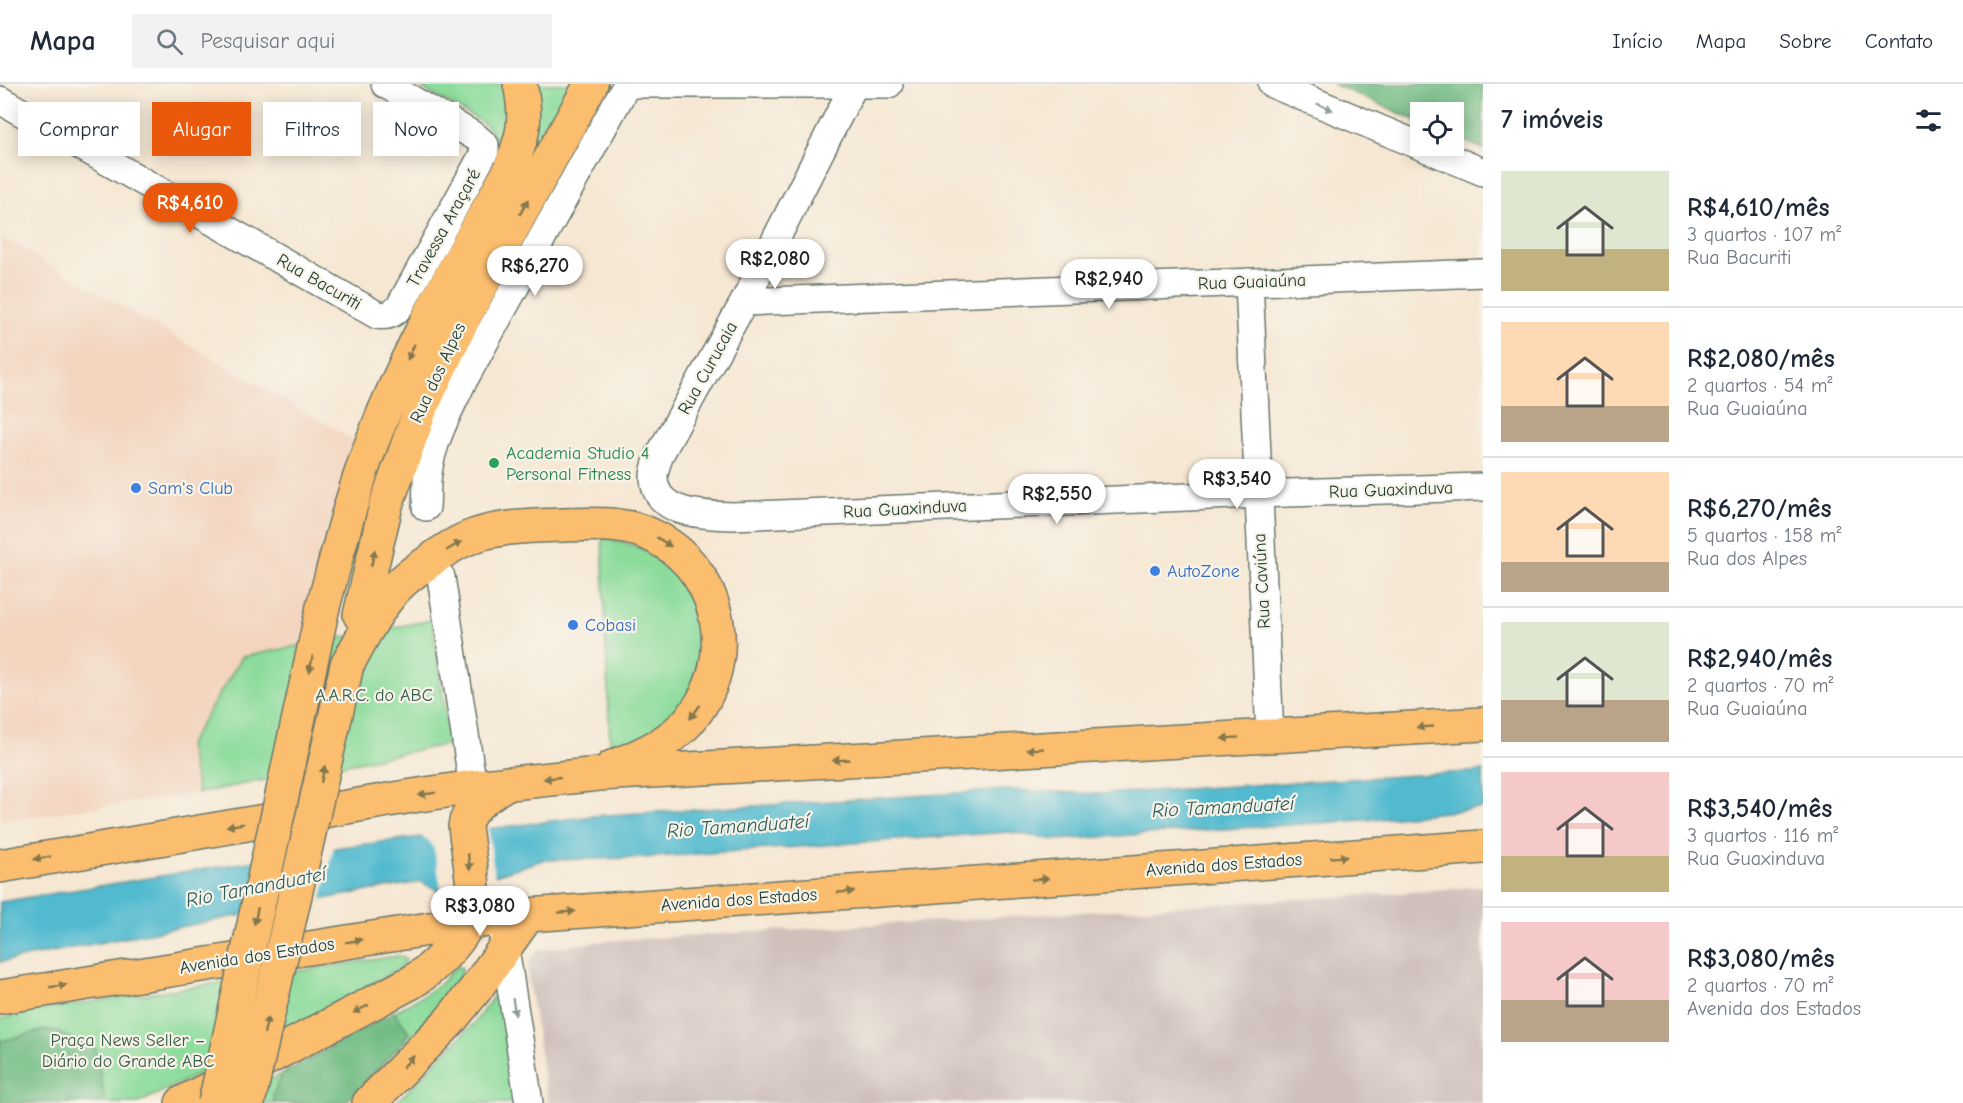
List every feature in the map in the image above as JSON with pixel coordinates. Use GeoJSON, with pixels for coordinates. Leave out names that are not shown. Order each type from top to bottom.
{"type":"FeatureCollection","features":[{"type":"Feature","properties":{"kind":"main road"},"geometry":{"type":"LineString","coordinates":[[215,1103],[323,607],[353,495],[393,392],[432,311],[513,161],[523,132],[525,107],[520,84]]}},
{"type":"Feature","properties":{"kind":"main road","name":"Rua dos Alpes"},"geometry":{"type":"LineString","coordinates":[[347,665],[386,505],[421,408],[465,315],[591,84]]}},
{"type":"Feature","properties":{"kind":"main road"},"geometry":{"type":"LineString","coordinates":[[248,1103],[347,665],[388,597],[412,573],[467,539],[519,527],[609,524],[634,528],[657,537],[695,569],[708,590],[716,614],[720,638],[718,663],[710,687],[699,709],[682,728],[642,754],[599,774]]}},
{"type":"Feature","properties":{"kind":"main road"},"geometry":{"type":"LineString","coordinates":[[0,866],[473,787],[599,774],[1483,724]]}},
{"type":"Feature","properties":{"kind":"main road"},"geometry":{"type":"LineString","coordinates":[[182,1103],[412,982],[428,971],[444,955],[470,910],[465,826],[470,811],[506,783]]}},
{"type":"Feature","properties":{"kind":"main road","name":"Avenida dos Estados"},"geometry":{"type":"LineString","coordinates":[[0,997],[470,910],[511,927],[1483,847]]}},
{"type":"Feature","properties":{"kind":"main road"},"geometry":{"type":"LineString","coordinates":[[369,1103],[448,1023],[511,927]]}},
{"type":"Feature","properties":{"kind":"street","name":"Travessa Araçaré"},"geometry":{"type":"LineString","coordinates":[[385,84],[476,137],[485,145],[485,151],[400,306],[390,314]]}},
{"type":"Feature","properties":{"kind":"street"},"geometry":{"type":"LineString","coordinates":[[627,84],[889,84]]}},
{"type":"Feature","properties":{"kind":"street","name":"Rua dos Alpes"},"geometry":{"type":"LineString","coordinates":[[426,507],[432,454],[440,430],[461,385],[627,84]]}},
{"type":"Feature","properties":{"kind":"street"},"geometry":{"type":"LineString","coordinates":[[1272,84],[1483,172]]}},
{"type":"Feature","properties":{"kind":"street","name":"Rua Curucaia"},"geometry":{"type":"LineString","coordinates":[[659,492],[654,477],[660,454],[744,302],[854,85]]}},
{"type":"Feature","properties":{"kind":"street","name":"Rua Bacuriti"},"geometry":{"type":"LineString","coordinates":[[0,100],[376,315],[390,314]]}},
{"type":"Feature","properties":{"kind":"street","name":"Rua Guaiaúna"},"geometry":{"type":"LineString","coordinates":[[744,302],[1249,282],[1480,270]]}},
{"type":"Feature","properties":{"kind":"street","name":"Rua Caviúna"},"geometry":{"type":"LineString","coordinates":[[1249,282],[1270,736]]}},
{"type":"Feature","properties":{"kind":"street","name":"Rua Guaxinduva"},"geometry":{"type":"LineString","coordinates":[[659,492],[670,504],[688,513],[734,516],[1483,487]]}},
{"type":"Feature","properties":{"kind":"street"},"geometry":{"type":"LineString","coordinates":[[441,577],[473,787]]}},
{"type":"Feature","properties":{"kind":"street"},"geometry":{"type":"LineString","coordinates":[[511,927],[529,1103]]}},
{"type":"Feature","properties":{"kind":"shaded area"},"geometry":{"type":"Polygon","coordinates":[[[0,236],[354,440],[307,645],[188,745],[198,793],[0,821],[0,236]]]}},
{"type":"Feature","properties":{"kind":"shaded area"},"geometry":{"type":"Polygon","coordinates":[[[1483,886],[1483,1103],[548,1103],[528,977],[531,958],[539,950],[603,941],[1483,886]]]}},
{"type":"Feature","properties":{"kind":"green space"},"geometry":{"type":"Polygon","coordinates":[[[414,84],[508,84],[511,114],[496,170],[492,168],[496,144],[489,128],[459,109],[459,102],[446,102],[414,84]]]}},
{"type":"Feature","properties":{"kind":"green space"},"geometry":{"type":"Polygon","coordinates":[[[535,84],[577,84],[526,176],[535,84]]]}},
{"type":"Feature","properties":{"kind":"green space"},"geometry":{"type":"Polygon","coordinates":[[[1333,84],[1483,84],[1483,149],[1464,140],[1464,102],[1410,102],[1410,118],[1333,84]]]}},
{"type":"Feature","properties":{"kind":"green space"},"geometry":{"type":"Polygon","coordinates":[[[602,537],[650,552],[676,573],[693,598],[701,628],[697,670],[693,685],[683,705],[672,718],[651,733],[610,747],[602,537]]]}},
{"type":"Feature","properties":{"kind":"green space","name":"A.A.R.C. do ABC"},"geometry":{"type":"Polygon","coordinates":[[[432,620],[450,744],[198,793],[188,745],[242,657],[432,620]]]}},
{"type":"Feature","properties":{"kind":"green space","name":"Praça News Seller – Diário do Grande ABC"},"geometry":{"type":"Polygon","coordinates":[[[397,956],[406,960],[402,967],[263,1044],[138,1103],[0,1103],[0,1019],[38,1010],[397,956]]]}},
{"type":"Feature","properties":{"kind":"green space","name":"Praça News Seller – Diário do Grande ABC"},"geometry":{"type":"Polygon","coordinates":[[[457,966],[462,968],[462,973],[443,1005],[369,1076],[345,1103],[220,1103],[282,1074],[421,997],[440,984],[457,966]]]}},
{"type":"Feature","properties":{"kind":"green space"},"geometry":{"type":"Polygon","coordinates":[[[495,994],[499,994],[517,1103],[396,1103],[475,1022],[495,994]]]}},
{"type":"Feature","properties":{"kind":"green space","name":"Praça News Seller – Diário do Grande ABC"},"geometry":{"type":"Polygon","coordinates":[[[394,1012],[409,1032],[397,1049],[345,1103],[274,1103],[273,1095],[282,1074],[394,1012]]]}},
{"type":"Feature","properties":{"kind":"green space"},"geometry":{"type":"Polygon","coordinates":[[[49,1029],[96,1049],[105,1098],[97,1103],[0,1103],[0,1041],[49,1029]]]}},
{"type":"Feature","properties":{"kind":"water","name":"Rio Tamanduateí"},"geometry":{"type":"Polygon","coordinates":[[[1483,771],[1483,808],[1378,819],[1055,840],[1009,832],[641,858],[543,860],[467,884],[453,891],[440,891],[421,882],[0,962],[0,902],[342,847],[592,816],[1007,790],[1101,794],[1483,771]]]}},
{"type":"Feature","properties":{"kind":"pier"},"geometry":{"type":"Polygon","coordinates":[[[491,825],[488,827],[495,878],[468,886],[454,894],[442,894],[434,849],[429,841],[419,835],[491,825]]]}},
{"type":"Feature","properties":{"kind":"pier"},"geometry":{"type":"Polygon","coordinates":[[[334,846],[321,902],[246,917],[259,858],[334,846]]]}},
{"type":"Feature","properties":{"kind":"place","name":"Academia Studio 4 Personal Fitness"},"geometry":{"type":"Point","coordinates":[494,463]}},
{"type":"Feature","properties":{"kind":"place","name":"Sam's Club"},"geometry":{"type":"Point","coordinates":[136,488]}},
{"type":"Feature","properties":{"kind":"place","name":"AutoZone"},"geometry":{"type":"Point","coordinates":[1155,571]}},
{"type":"Feature","properties":{"kind":"place","name":"Cobasi"},"geometry":{"type":"Point","coordinates":[573,625]}}]}
